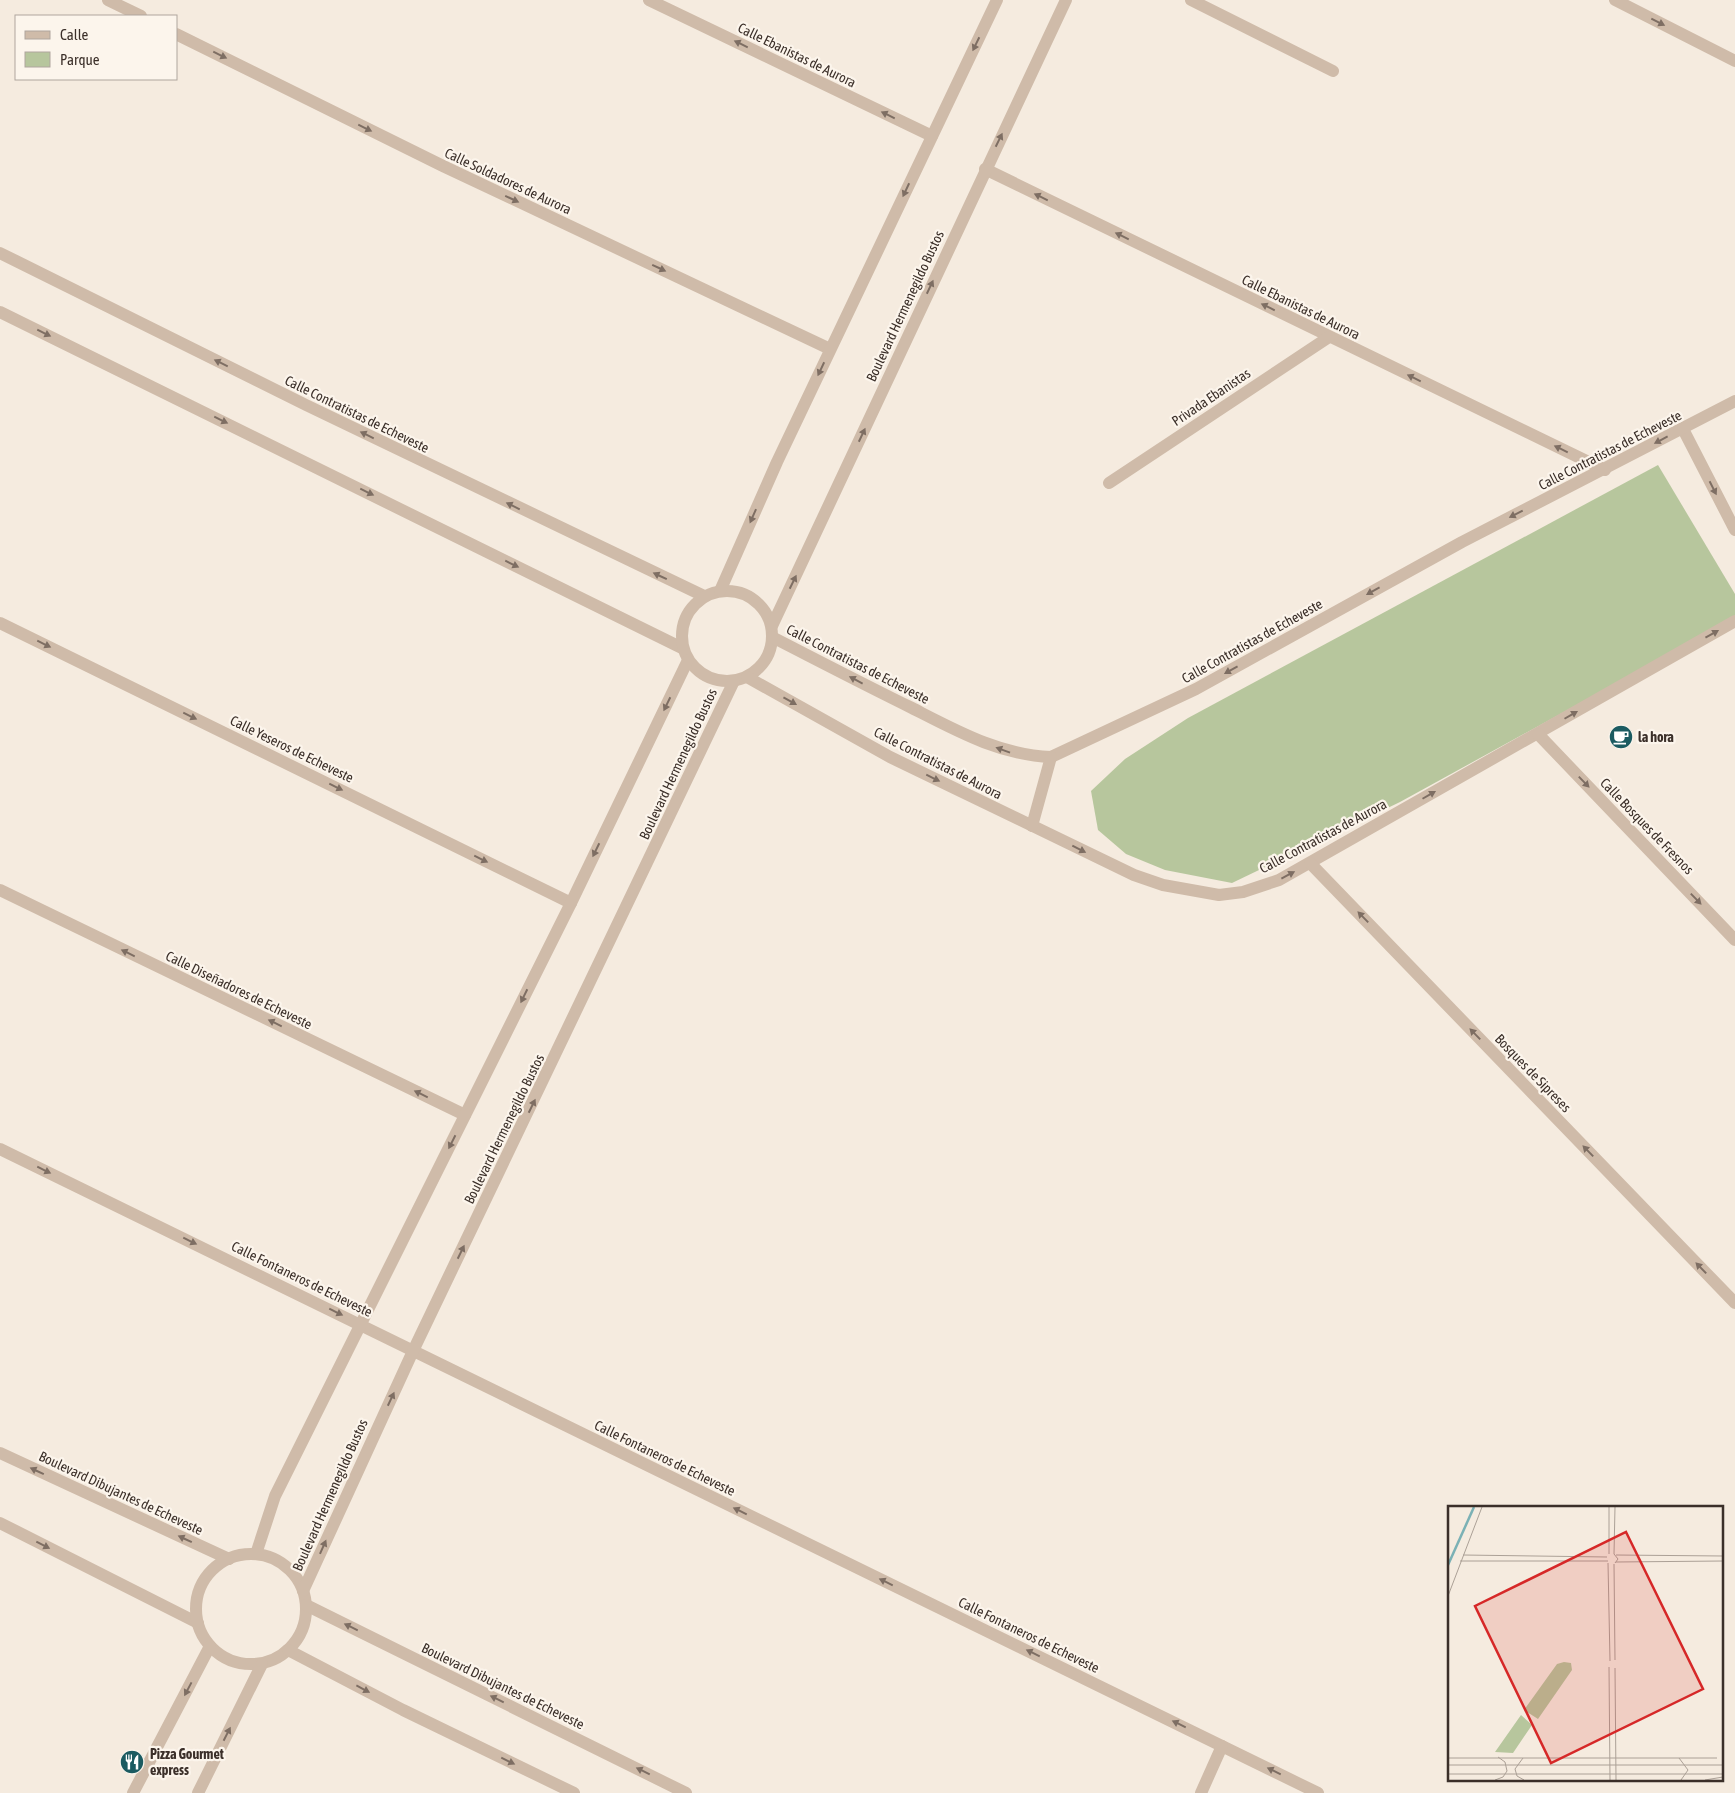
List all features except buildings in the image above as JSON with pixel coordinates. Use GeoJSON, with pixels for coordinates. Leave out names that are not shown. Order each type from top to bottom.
{"type":"FeatureCollection","features":[{"type":"Feature","properties":{"kind":"street"},"geometry":{"type":"LineString","coordinates":[[108,0],[139,15]]}},
{"type":"Feature","properties":{"kind":"street","name":"Calle Ebanistas de Aurora"},"geometry":{"type":"LineString","coordinates":[[650,0],[932,136]]}},
{"type":"Feature","properties":{"kind":"street"},"geometry":{"type":"LineString","coordinates":[[720,591],[776,462],[997,0]]}},
{"type":"Feature","properties":{"kind":"street","name":"Boulevard Hermenegildo Bustos"},"geometry":{"type":"LineString","coordinates":[[772,631],[985,169],[1066,0]]}},
{"type":"Feature","properties":{"kind":"street"},"geometry":{"type":"LineString","coordinates":[[1191,0],[1333,71]]}},
{"type":"Feature","properties":{"kind":"street"},"geometry":{"type":"LineString","coordinates":[[1615,0],[1735,61]]}},
{"type":"Feature","properties":{"kind":"street","name":"Calle Soldadores de Aurora"},"geometry":{"type":"LineString","coordinates":[[178,35],[443,166],[830,349]]}},
{"type":"Feature","properties":{"kind":"street","name":"Calle Ebanistas de Aurora"},"geometry":{"type":"LineString","coordinates":[[985,169],[1605,470]]}},
{"type":"Feature","properties":{"kind":"street","name":"Calle Contratistas de Echeveste"},"geometry":{"type":"LineString","coordinates":[[0,253],[306,406],[704,596]]}},
{"type":"Feature","properties":{"kind":"street"},"geometry":{"type":"LineString","coordinates":[[0,312],[685,654]]}},
{"type":"Feature","properties":{"kind":"street","name":"Privada Ebanistas"},"geometry":{"type":"LineString","coordinates":[[1109,483],[1329,337]]}},
{"type":"Feature","properties":{"kind":"street","name":"Calle Contratistas de Echeveste"},"geometry":{"type":"LineString","coordinates":[[772,631],[968,736],[1009,752],[1028,756],[1051,756],[1196,689],[1462,542],[1605,470],[1735,401]]}},
{"type":"Feature","properties":{"kind":"street"},"geometry":{"type":"LineString","coordinates":[[1683,429],[1735,530]]}},
{"type":"Feature","properties":{"kind":"street"},"geometry":{"type":"LineString","coordinates":[[720,591],[737,592],[752,598],[764,610],[772,631],[770,653],[761,667],[747,677],[721,682],[708,678],[696,670],[685,654],[680,634],[684,618],[692,606],[704,596],[720,591]]}},
{"type":"Feature","properties":{"kind":"street","name":"Calle Contratistas de Aurora"},"geometry":{"type":"LineString","coordinates":[[747,677],[890,757],[1134,875],[1163,885],[1219,895],[1243,892],[1280,880],[1735,621]]}},
{"type":"Feature","properties":{"kind":"street","name":"Calle Yeseros de Echeveste"},"geometry":{"type":"LineString","coordinates":[[0,623],[571,903]]}},
{"type":"Feature","properties":{"kind":"street"},"geometry":{"type":"LineString","coordinates":[[256,1554],[275,1496],[571,903],[685,654]]}},
{"type":"Feature","properties":{"kind":"street","name":"Boulevard Hermenegildo Bustos"},"geometry":{"type":"LineString","coordinates":[[303,1591],[413,1351],[734,681]]}},
{"type":"Feature","properties":{"kind":"street","name":"Calle Bosques de Fresnos"},"geometry":{"type":"LineString","coordinates":[[1538,734],[1735,940]]}},
{"type":"Feature","properties":{"kind":"street"},"geometry":{"type":"LineString","coordinates":[[1032,826],[1051,756]]}},
{"type":"Feature","properties":{"kind":"street","name":"Bosques de Sipreses"},"geometry":{"type":"LineString","coordinates":[[1310,863],[1735,1303]]}},
{"type":"Feature","properties":{"kind":"street","name":"Calle Diseñadores de Echeveste"},"geometry":{"type":"LineString","coordinates":[[0,890],[465,1115]]}},
{"type":"Feature","properties":{"kind":"street","name":"Calle Fontaneros de Echeveste"},"geometry":{"type":"LineString","coordinates":[[0,1149],[1318,1793]]}},
{"type":"Feature","properties":{"kind":"street","name":"Boulevard Dibujantes de Echeveste"},"geometry":{"type":"LineString","coordinates":[[0,1453],[229,1559]]}},
{"type":"Feature","properties":{"kind":"street"},"geometry":{"type":"LineString","coordinates":[[0,1523],[198,1623]]}},
{"type":"Feature","properties":{"kind":"street"},"geometry":{"type":"LineString","coordinates":[[256,1554],[272,1558],[285,1566],[296,1577],[303,1591],[306,1605],[306,1622],[288,1650],[276,1659],[262,1664],[243,1664],[225,1658],[210,1646],[198,1623],[196,1608],[198,1592],[205,1578],[215,1567],[238,1556],[256,1554]]}},
{"type":"Feature","properties":{"kind":"street","name":"Boulevard Dibujantes de Echeveste"},"geometry":{"type":"LineString","coordinates":[[306,1605],[686,1793]]}},
{"type":"Feature","properties":{"kind":"street"},"geometry":{"type":"LineString","coordinates":[[133,1793],[210,1646]]}},
{"type":"Feature","properties":{"kind":"street"},"geometry":{"type":"LineString","coordinates":[[288,1650],[403,1710],[574,1793]]}},
{"type":"Feature","properties":{"kind":"street"},"geometry":{"type":"LineString","coordinates":[[198,1793],[262,1664]]}},
{"type":"Feature","properties":{"kind":"street"},"geometry":{"type":"LineString","coordinates":[[1200,1793],[1222,1746]]}},
{"type":"Feature","properties":{"kind":"green space"},"geometry":{"type":"Polygon","coordinates":[[[1658,465],[1735,594],[1735,618],[1400,802],[1232,883],[1165,870],[1126,854],[1098,830],[1091,791],[1125,759],[1188,718],[1658,465]]]}},
{"type":"Feature","properties":{"kind":"place","name":"la hora"},"geometry":{"type":"Point","coordinates":[1621,737]}},
{"type":"Feature","properties":{"kind":"place","name":"Pizza Gourmet express"},"geometry":{"type":"Point","coordinates":[132,1762]}}]}
